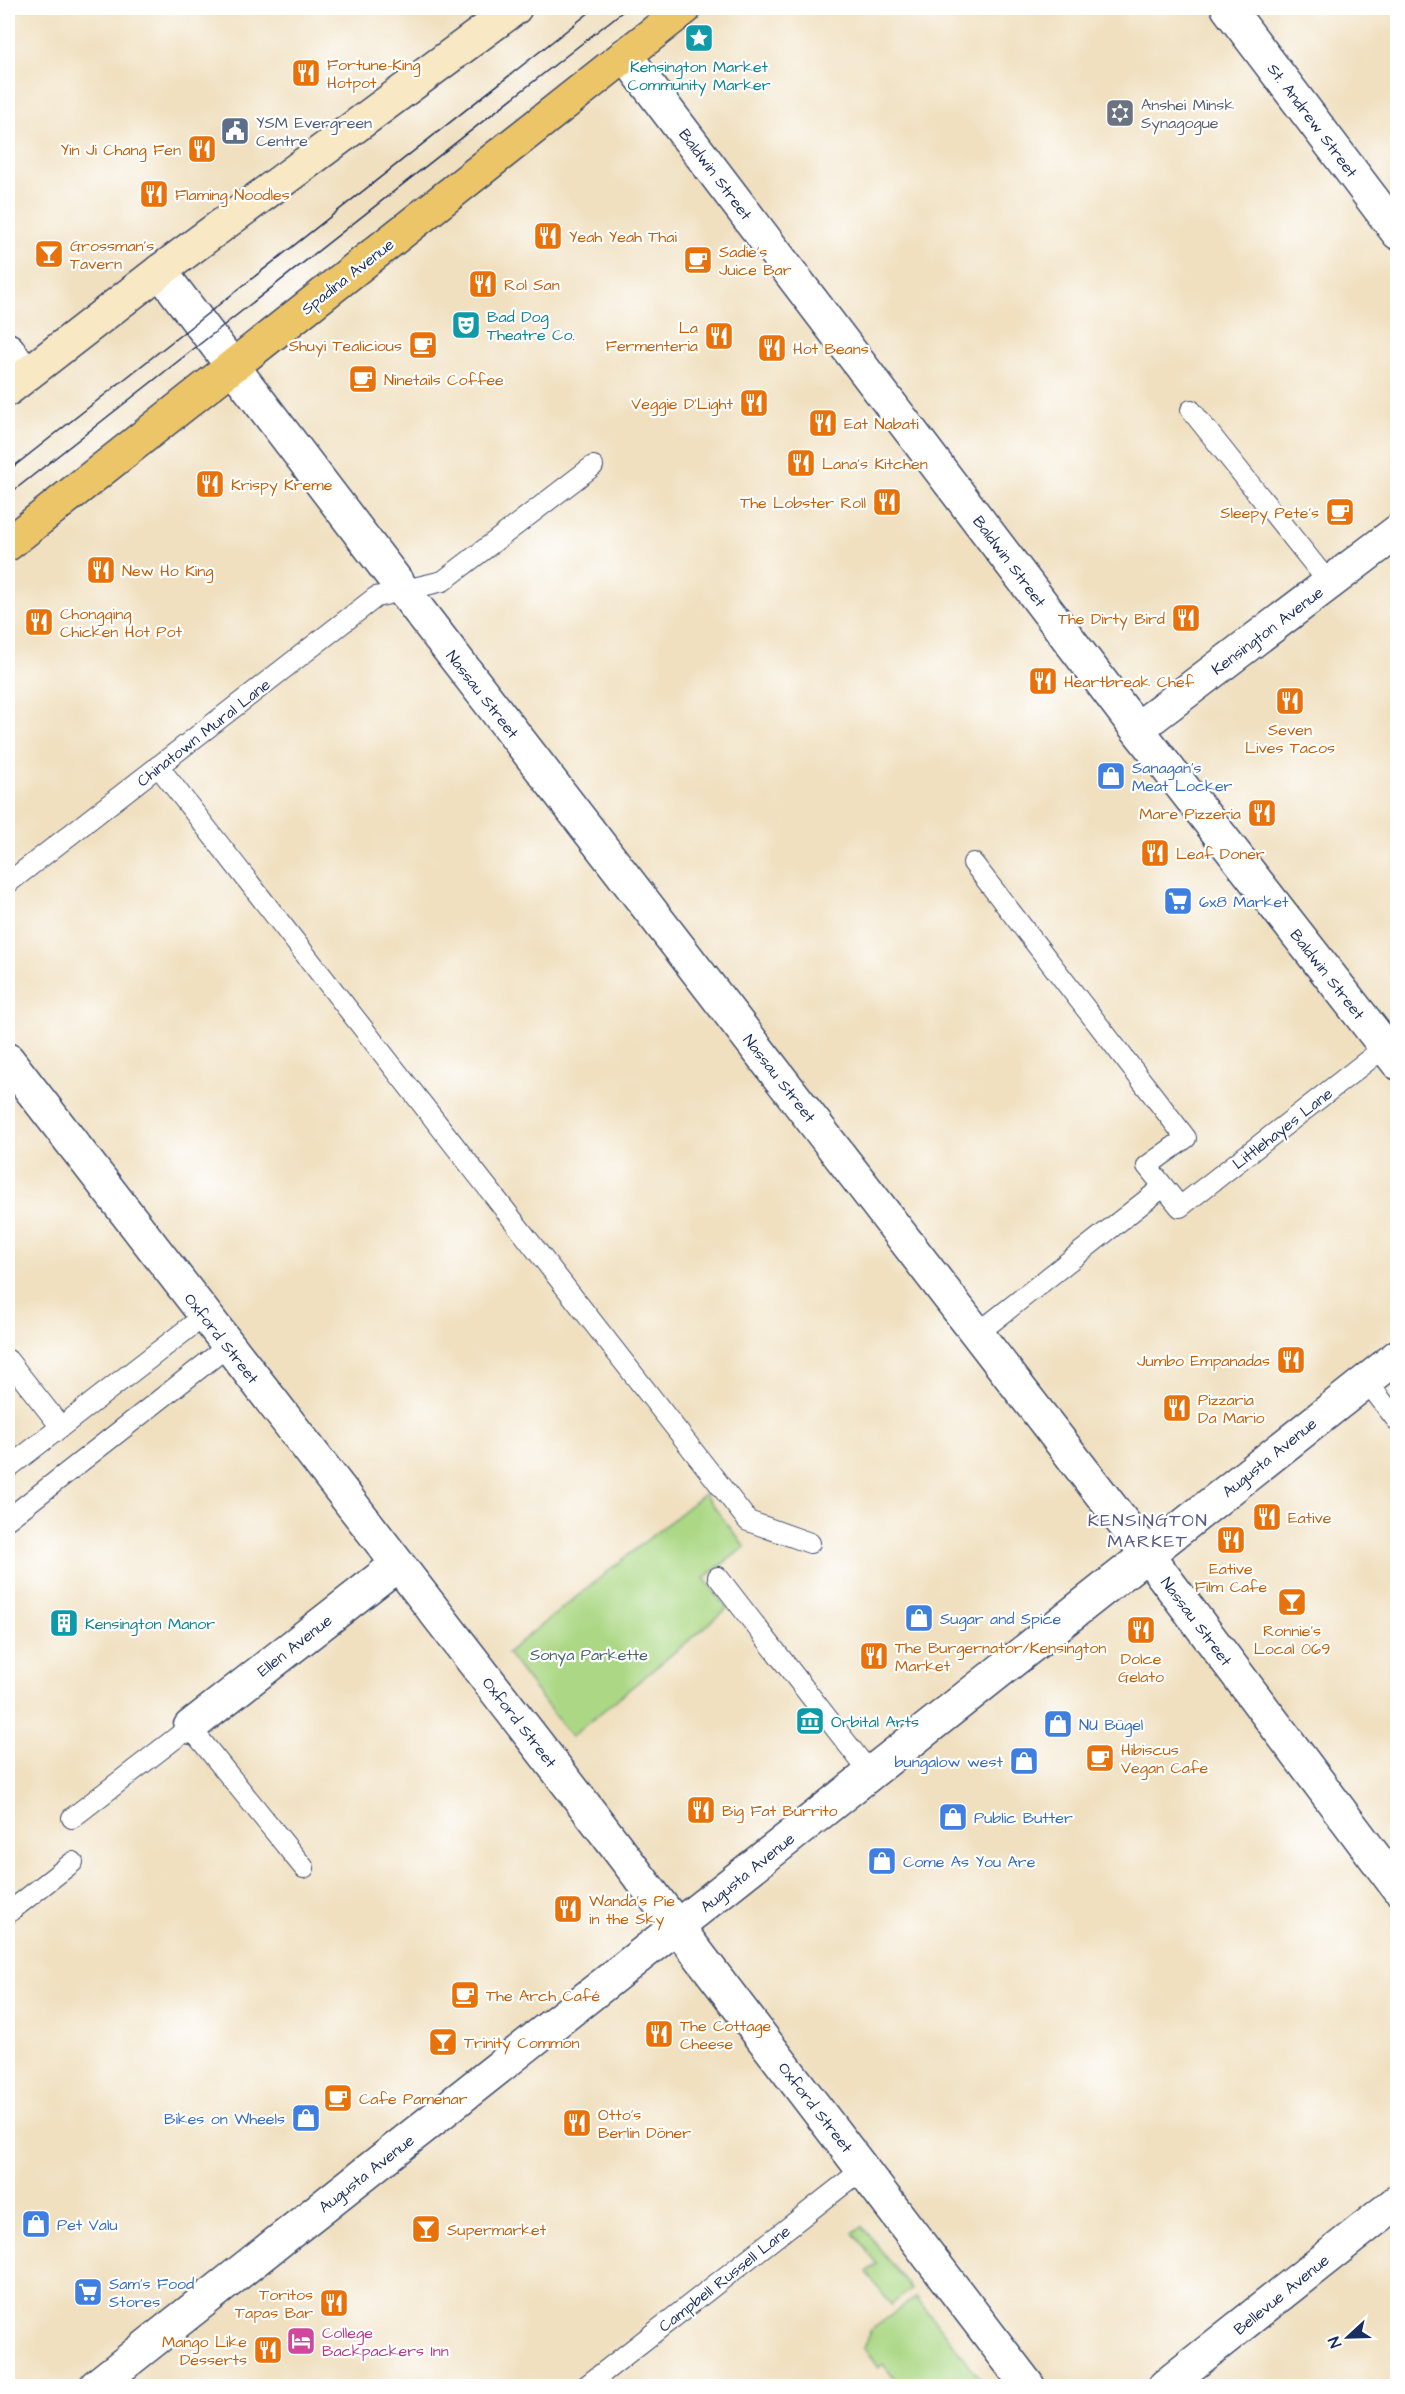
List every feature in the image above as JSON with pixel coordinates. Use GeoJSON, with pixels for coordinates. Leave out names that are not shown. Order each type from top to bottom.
{"type":"FeatureCollection","features":[{"type":"Feature","properties":{"kind":"main road"},"geometry":{"type":"LineString","coordinates":[[13,371],[160,271],[516,8]]}},
{"type":"Feature","properties":{"kind":"main road","name":"Spadina Avenue"},"geometry":{"type":"LineString","coordinates":[[8,544],[686,8]]}},
{"type":"Feature","properties":{"kind":"street","name":"St. Andrew Street"},"geometry":{"type":"LineString","coordinates":[[1238,11],[1396,229]]}},
{"type":"Feature","properties":{"kind":"street","name":"Baldwin Street"},"geometry":{"type":"LineString","coordinates":[[626,56],[1137,729],[1391,1055]]}},
{"type":"Feature","properties":{"kind":"street","name":"Nassau Street"},"geometry":{"type":"LineString","coordinates":[[160,271],[403,590],[978,1333],[1398,1888]]}},
{"type":"Feature","properties":{"kind":"street","name":"Kensington Avenue"},"geometry":{"type":"LineString","coordinates":[[1137,729],[1398,531]]}},
{"type":"Feature","properties":{"kind":"street","name":"Oxford Street"},"geometry":{"type":"LineString","coordinates":[[8,1060],[398,1564],[1028,2386]]}},
{"type":"Feature","properties":{"kind":"street","name":"Augusta Avenue"},"geometry":{"type":"LineString","coordinates":[[96,2386],[1398,1356]]}},
{"type":"Feature","properties":{"kind":"street","name":"Ellen Avenue"},"geometry":{"type":"LineString","coordinates":[[190,1727],[398,1564]]}},
{"type":"Feature","properties":{"kind":"street","name":"Bellevue Avenue"},"geometry":{"type":"LineString","coordinates":[[1165,2386],[1398,2201]]}},
{"type":"Feature","properties":{"kind":"lane"},"geometry":{"type":"LineString","coordinates":[[1191,410],[1329,583]]}},
{"type":"Feature","properties":{"kind":"lane","name":"Chinatown Mural Lane"},"geometry":{"type":"LineString","coordinates":[[8,883],[376,597],[443,581],[593,466]]}},
{"type":"Feature","properties":{"kind":"lane"},"geometry":{"type":"LineString","coordinates":[[158,766],[748,1521],[810,1542]]}},
{"type":"Feature","properties":{"kind":"lane"},"geometry":{"type":"LineString","coordinates":[[973,863],[1186,1138],[1147,1166],[1163,1187],[978,1333]]}},
{"type":"Feature","properties":{"kind":"lane","name":"Littlehayes Lane"},"geometry":{"type":"LineString","coordinates":[[1163,1187],[1180,1207],[1391,1055]]}},
{"type":"Feature","properties":{"kind":"lane"},"geometry":{"type":"LineString","coordinates":[[8,1468],[204,1316]]}},
{"type":"Feature","properties":{"kind":"lane"},"geometry":{"type":"LineString","coordinates":[[8,1519],[228,1346]]}},
{"type":"Feature","properties":{"kind":"lane"},"geometry":{"type":"LineString","coordinates":[[8,1360],[61,1427]]}},
{"type":"Feature","properties":{"kind":"lane"},"geometry":{"type":"LineString","coordinates":[[1366,1380],[1398,1422]]}},
{"type":"Feature","properties":{"kind":"lane"},"geometry":{"type":"LineString","coordinates":[[718,1577],[870,1773]]}},
{"type":"Feature","properties":{"kind":"lane"},"geometry":{"type":"LineString","coordinates":[[72,1818],[190,1727],[304,1868]]}},
{"type":"Feature","properties":{"kind":"lane"},"geometry":{"type":"LineString","coordinates":[[8,1913],[73,1862]]}},
{"type":"Feature","properties":{"kind":"lane","name":"Campbell Russell Lane"},"geometry":{"type":"LineString","coordinates":[[586,2386],[863,2169]]}},
{"type":"Feature","properties":{"kind":"green space","name":"Sonya Parkette"},"geometry":{"type":"Polygon","coordinates":[[[704,1494],[745,1547],[704,1578],[727,1609],[571,1737],[507,1653],[704,1494]]]}},
{"type":"Feature","properties":{"kind":"green space"},"geometry":{"type":"Polygon","coordinates":[[[862,2226],[911,2289],[891,2305],[866,2272],[877,2264],[853,2233],[862,2226]]]}},
{"type":"Feature","properties":{"kind":"green space"},"geometry":{"type":"Polygon","coordinates":[[[916,2297],[986,2386],[900,2386],[883,2364],[878,2368],[863,2347],[871,2330],[916,2297]]]}},
{"type":"Feature","properties":{"kind":"tram line"},"geometry":{"type":"LineString","coordinates":[[8,471],[595,8]]}},
{"type":"Feature","properties":{"kind":"tram line"},"geometry":{"type":"LineString","coordinates":[[8,495],[627,8]]}},
{"type":"Feature","properties":{"kind":"place","name":"Kensington Market Community Marker"},"geometry":{"type":"Point","coordinates":[699,38]}},
{"type":"Feature","properties":{"kind":"place","name":"Fortune-King Hotpot"},"geometry":{"type":"Point","coordinates":[306,73]}},
{"type":"Feature","properties":{"kind":"place","name":"Anshei Minsk Synagogue"},"geometry":{"type":"Point","coordinates":[1120,113]}},
{"type":"Feature","properties":{"kind":"place","name":"YSM Evergreen Centre"},"geometry":{"type":"Point","coordinates":[235,131]}},
{"type":"Feature","properties":{"kind":"place","name":"Yin Ji Chang Fen"},"geometry":{"type":"Point","coordinates":[202,149]}},
{"type":"Feature","properties":{"kind":"place","name":"Flaming Noodles"},"geometry":{"type":"Point","coordinates":[154,194]}},
{"type":"Feature","properties":{"kind":"place","name":"Yeah Yeah Thai"},"geometry":{"type":"Point","coordinates":[548,236]}},
{"type":"Feature","properties":{"kind":"place","name":"Grossman's Tavern"},"geometry":{"type":"Point","coordinates":[49,254]}},
{"type":"Feature","properties":{"kind":"place","name":"Sadie's Juice Bar"},"geometry":{"type":"Point","coordinates":[698,260]}},
{"type":"Feature","properties":{"kind":"place","name":"Rol San"},"geometry":{"type":"Point","coordinates":[483,284]}},
{"type":"Feature","properties":{"kind":"place","name":"Bad Dog Theatre Co."},"geometry":{"type":"Point","coordinates":[466,325]}},
{"type":"Feature","properties":{"kind":"place","name":"La Fermenteria"},"geometry":{"type":"Point","coordinates":[719,336]}},
{"type":"Feature","properties":{"kind":"place","name":"Shuyi Tealicious"},"geometry":{"type":"Point","coordinates":[423,345]}},
{"type":"Feature","properties":{"kind":"place","name":"Hot Beans"},"geometry":{"type":"Point","coordinates":[772,348]}},
{"type":"Feature","properties":{"kind":"place","name":"Ninetails Coffee"},"geometry":{"type":"Point","coordinates":[363,379]}},
{"type":"Feature","properties":{"kind":"place","name":"Veggie D'Light"},"geometry":{"type":"Point","coordinates":[754,403]}},
{"type":"Feature","properties":{"kind":"place","name":"Eat Nabati"},"geometry":{"type":"Point","coordinates":[823,423]}},
{"type":"Feature","properties":{"kind":"place","name":"Lana's Kitchen"},"geometry":{"type":"Point","coordinates":[801,463]}},
{"type":"Feature","properties":{"kind":"place","name":"Krispy Kreme"},"geometry":{"type":"Point","coordinates":[210,484]}},
{"type":"Feature","properties":{"kind":"place","name":"The Lobster Roll"},"geometry":{"type":"Point","coordinates":[887,502]}},
{"type":"Feature","properties":{"kind":"place","name":"Sleepy Pete's"},"geometry":{"type":"Point","coordinates":[1340,512]}},
{"type":"Feature","properties":{"kind":"place","name":"New Ho King"},"geometry":{"type":"Point","coordinates":[101,570]}},
{"type":"Feature","properties":{"kind":"place","name":"The Dirty Bird"},"geometry":{"type":"Point","coordinates":[1186,618]}},
{"type":"Feature","properties":{"kind":"place","name":"Chongqing Chicken Hot Pot"},"geometry":{"type":"Point","coordinates":[39,622]}},
{"type":"Feature","properties":{"kind":"place","name":"Heartbreak Chef"},"geometry":{"type":"Point","coordinates":[1043,681]}},
{"type":"Feature","properties":{"kind":"place","name":"Seven Lives Tacos"},"geometry":{"type":"Point","coordinates":[1290,701]}},
{"type":"Feature","properties":{"kind":"place","name":"Sanagan's Meat Locker"},"geometry":{"type":"Point","coordinates":[1111,776]}},
{"type":"Feature","properties":{"kind":"place","name":"Mare Pizzeria"},"geometry":{"type":"Point","coordinates":[1262,813]}},
{"type":"Feature","properties":{"kind":"place","name":"Leaf Doner"},"geometry":{"type":"Point","coordinates":[1155,853]}},
{"type":"Feature","properties":{"kind":"place","name":"6x8 Market"},"geometry":{"type":"Point","coordinates":[1178,901]}},
{"type":"Feature","properties":{"kind":"place","name":"Jumbo Empanadas"},"geometry":{"type":"Point","coordinates":[1291,1360]}},
{"type":"Feature","properties":{"kind":"place","name":"Pizzaria Da Mario"},"geometry":{"type":"Point","coordinates":[1177,1408]}},
{"type":"Feature","properties":{"kind":"place","name":"Eative"},"geometry":{"type":"Point","coordinates":[1267,1517]}},
{"type":"Feature","properties":{"kind":"place","name":"Eative Film Cafe"},"geometry":{"type":"Point","coordinates":[1231,1540]}},
{"type":"Feature","properties":{"kind":"place","name":"Ronnie's Local 069"},"geometry":{"type":"Point","coordinates":[1292,1602]}},
{"type":"Feature","properties":{"kind":"place","name":"Sugar and Spice"},"geometry":{"type":"Point","coordinates":[919,1618]}},
{"type":"Feature","properties":{"kind":"place","name":"Kensington Manor"},"geometry":{"type":"Point","coordinates":[64,1623]}},
{"type":"Feature","properties":{"kind":"place","name":"Dolce Gelato"},"geometry":{"type":"Point","coordinates":[1141,1630]}},
{"type":"Feature","properties":{"kind":"place","name":"The Burgernator/Kensington Market"},"geometry":{"type":"Point","coordinates":[874,1656]}},
{"type":"Feature","properties":{"kind":"place","name":"Orbital Arts"},"geometry":{"type":"Point","coordinates":[810,1721]}},
{"type":"Feature","properties":{"kind":"place","name":"NU Bügel"},"geometry":{"type":"Point","coordinates":[1058,1724]}},
{"type":"Feature","properties":{"kind":"place","name":"Hibiscus Vegan Cafe"},"geometry":{"type":"Point","coordinates":[1100,1758]}},
{"type":"Feature","properties":{"kind":"place","name":"bungalow west"},"geometry":{"type":"Point","coordinates":[1024,1761]}},
{"type":"Feature","properties":{"kind":"place","name":"Big Fat Burrito"},"geometry":{"type":"Point","coordinates":[701,1810]}},
{"type":"Feature","properties":{"kind":"place","name":"Public Butter"},"geometry":{"type":"Point","coordinates":[953,1817]}},
{"type":"Feature","properties":{"kind":"place","name":"Come As You Are"},"geometry":{"type":"Point","coordinates":[882,1861]}},
{"type":"Feature","properties":{"kind":"place","name":"Wanda's Pie in the Sky"},"geometry":{"type":"Point","coordinates":[568,1909]}},
{"type":"Feature","properties":{"kind":"place","name":"The Arch Café"},"geometry":{"type":"Point","coordinates":[465,1995]}},
{"type":"Feature","properties":{"kind":"place","name":"The Cottage Cheese"},"geometry":{"type":"Point","coordinates":[659,2034]}},
{"type":"Feature","properties":{"kind":"place","name":"Trinity Common"},"geometry":{"type":"Point","coordinates":[443,2042]}},
{"type":"Feature","properties":{"kind":"place","name":"Cafe Pamenar"},"geometry":{"type":"Point","coordinates":[338,2098]}},
{"type":"Feature","properties":{"kind":"place","name":"Bikes on Wheels"},"geometry":{"type":"Point","coordinates":[306,2118]}},
{"type":"Feature","properties":{"kind":"place","name":"Otto's Berlin Döner"},"geometry":{"type":"Point","coordinates":[577,2123]}},
{"type":"Feature","properties":{"kind":"place","name":"Pet Valu"},"geometry":{"type":"Point","coordinates":[36,2224]}},
{"type":"Feature","properties":{"kind":"place","name":"Supermarket"},"geometry":{"type":"Point","coordinates":[426,2229]}},
{"type":"Feature","properties":{"kind":"place","name":"Sam's Food Stores"},"geometry":{"type":"Point","coordinates":[88,2292]}},
{"type":"Feature","properties":{"kind":"place","name":"Toritos Tapas Bar"},"geometry":{"type":"Point","coordinates":[334,2303]}},
{"type":"Feature","properties":{"kind":"place","name":"College Backpackers Inn"},"geometry":{"type":"Point","coordinates":[301,2341]}},
{"type":"Feature","properties":{"kind":"place","name":"Mango Like Desserts"},"geometry":{"type":"Point","coordinates":[268,2350]}},
{"type":"Feature","properties":{"kind":"district","name":"KENSINGTON MARKET"},"geometry":{"type":"Point","coordinates":[1148,1530]}}]}
